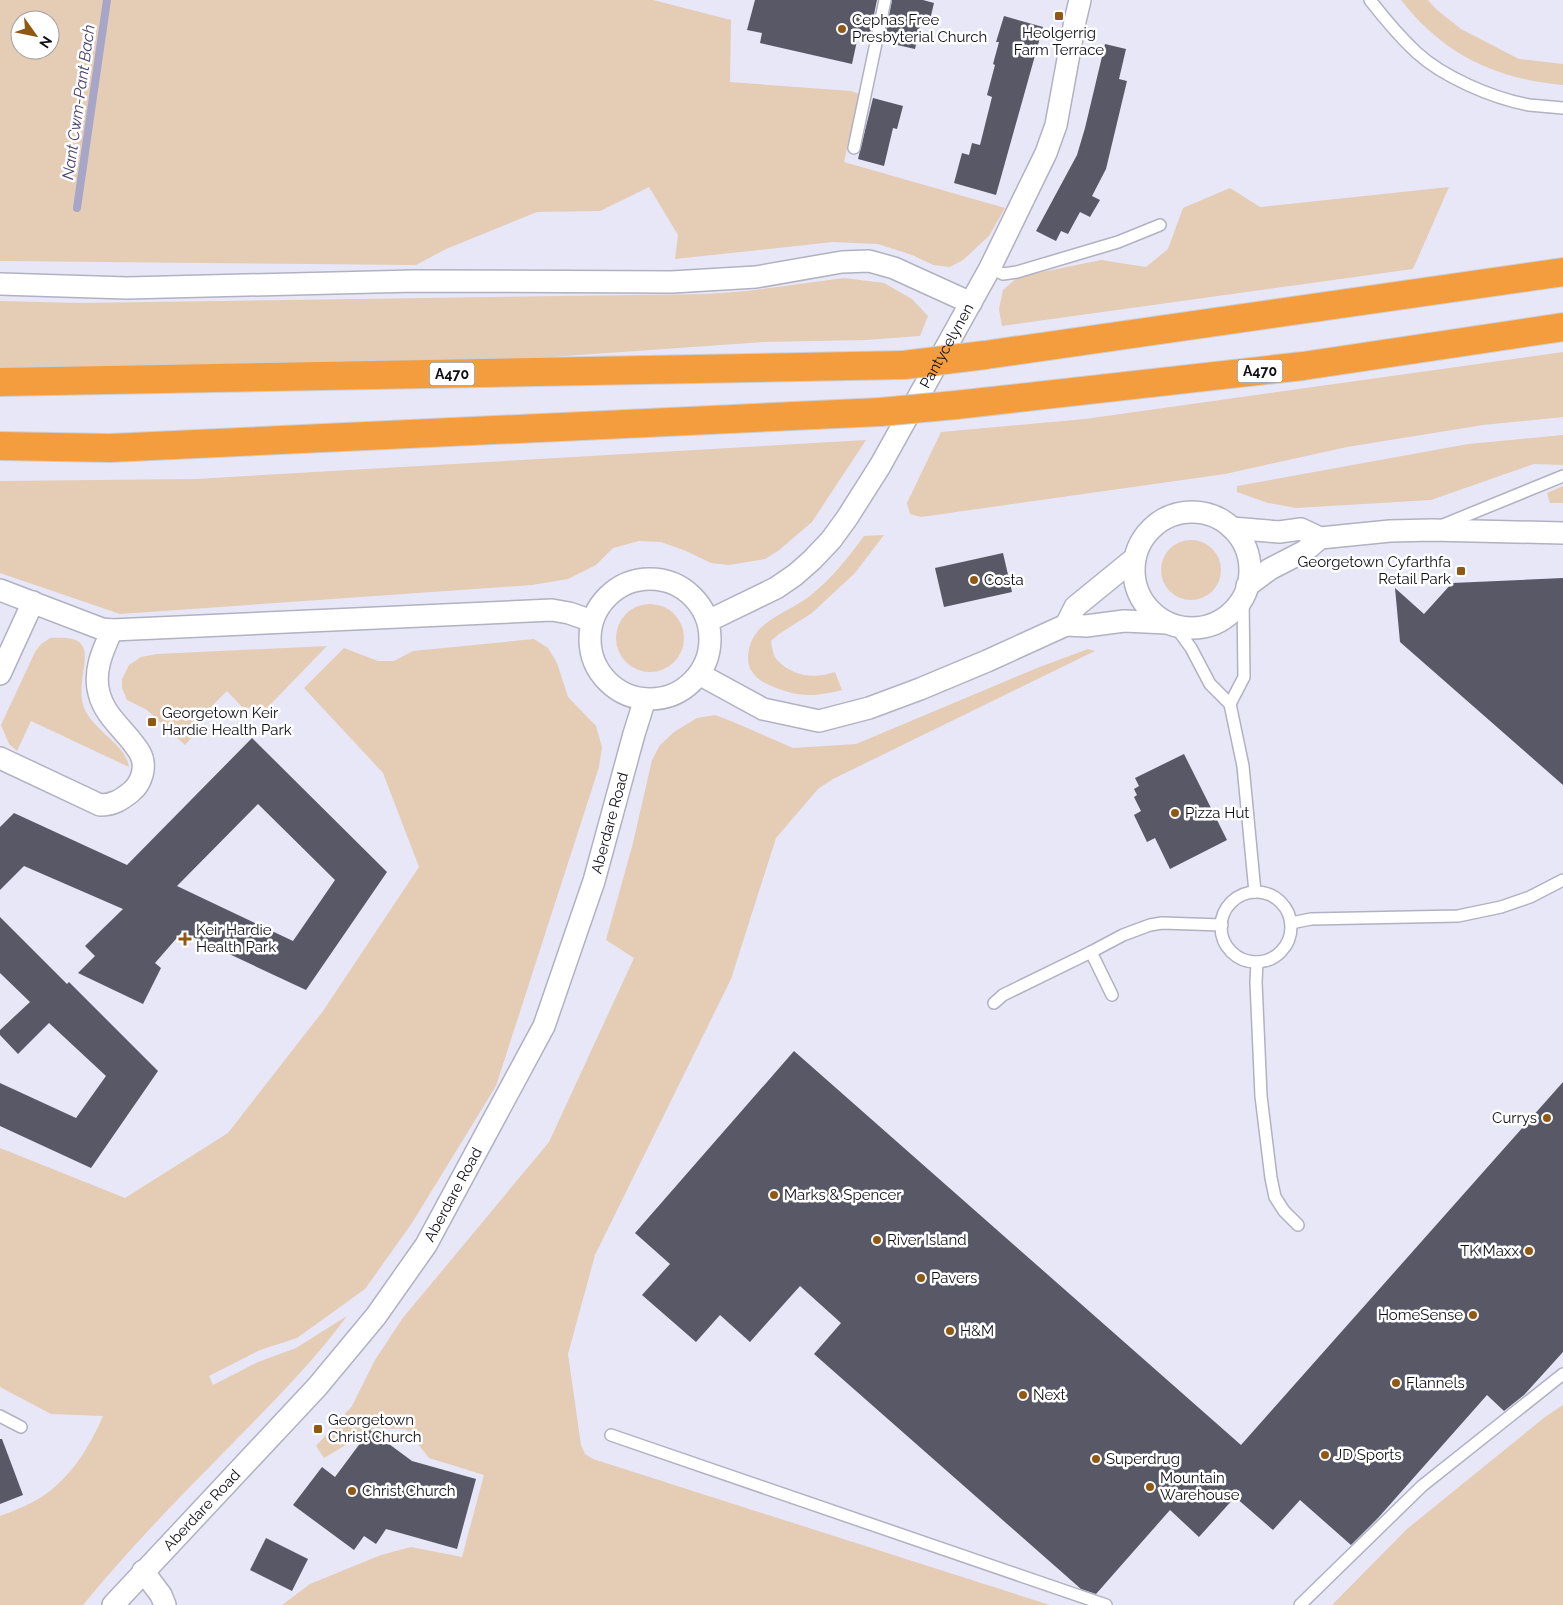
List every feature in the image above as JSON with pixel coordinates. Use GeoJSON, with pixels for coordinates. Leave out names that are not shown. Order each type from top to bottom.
{"type":"FeatureCollection","features":[{"type":"Feature","properties":{"kind":"highway","name":"A470"},"geometry":{"type":"LineString","coordinates":[[0,382],[904,365],[1563,272]]}},
{"type":"Feature","properties":{"kind":"highway","name":"A470"},"geometry":{"type":"LineString","coordinates":[[0,446],[120,448],[880,412],[1304,366],[1563,327]]}},
{"type":"Feature","properties":{"kind":"street","name":"Pantycelynen"},"geometry":{"type":"LineString","coordinates":[[708,621],[776,588],[801,570],[831,540],[880,466],[990,268],[1046,153],[1056,124],[1080,0]]}},
{"type":"Feature","properties":{"kind":"street"},"geometry":{"type":"LineString","coordinates":[[0,284],[127,288],[414,281],[672,282],[756,277],[842,262],[869,261],[894,268],[971,303]]}},
{"type":"Feature","properties":{"kind":"street"},"geometry":{"type":"LineString","coordinates":[[1171,624],[1151,612],[1139,596],[1134,577],[1135,558],[1145,535],[1164,519],[1187,512],[1211,515],[1232,528],[1244,545],[1250,565],[1245,592]]}},
{"type":"Feature","properties":{"kind":"street"},"geometry":{"type":"LineString","coordinates":[[1232,528],[1279,532],[1301,529],[1320,538],[1390,531],[1432,530],[1563,533]]}},
{"type":"Feature","properties":{"kind":"street"},"geometry":{"type":"LineString","coordinates":[[699,674],[763,709],[819,721],[868,708],[920,688],[987,661],[1066,625],[1086,626],[1124,621],[1171,624],[1190,628],[1206,626],[1221,620],[1233,610],[1245,592],[1270,569],[1305,551],[1320,538]]}},
{"type":"Feature","properties":{"kind":"street"},"geometry":{"type":"LineString","coordinates":[[1066,625],[1075,607],[1135,558]]}},
{"type":"Feature","properties":{"kind":"street"},"geometry":{"type":"LineString","coordinates":[[650,578],[669,581],[687,590],[700,604],[708,621],[711,635],[710,649],[706,662],[699,674],[689,685],[676,694],[661,698],[645,699],[628,695],[612,686],[600,673],[592,657],[589,639],[592,621],[601,604],[614,590],[631,581],[650,578]]}},
{"type":"Feature","properties":{"kind":"street"},"geometry":{"type":"LineString","coordinates":[[0,590],[112,630],[552,610],[569,613],[592,621]]}},
{"type":"Feature","properties":{"kind":"street"},"geometry":{"type":"LineString","coordinates":[[0,674],[33,602]]}},
{"type":"Feature","properties":{"kind":"street"},"geometry":{"type":"LineString","coordinates":[[0,758],[100,805],[110,805],[134,790],[143,771],[140,754],[102,704],[97,683],[100,657],[112,630]]}},
{"type":"Feature","properties":{"kind":"street","name":"Aberdare Road"},"geometry":{"type":"LineString","coordinates":[[114,1605],[143,1571],[317,1386],[376,1316],[426,1245],[544,1026],[594,881],[645,699]]}},
{"type":"Feature","properties":{"kind":"street"},"geometry":{"type":"LineString","coordinates":[[143,1571],[161,1595],[165,1605]]}},
{"type":"Feature","properties":{"kind":"lane"},"geometry":{"type":"LineString","coordinates":[[854,148],[885,0]]}},
{"type":"Feature","properties":{"kind":"lane"},"geometry":{"type":"LineString","coordinates":[[1370,0],[1386,21],[1417,53],[1448,74],[1486,92],[1502,97],[1528,104],[1563,108]]}},
{"type":"Feature","properties":{"kind":"lane"},"geometry":{"type":"LineString","coordinates":[[990,268],[1003,274],[1017,272],[1118,242],[1160,225]]}},
{"type":"Feature","properties":{"kind":"lane"},"geometry":{"type":"LineString","coordinates":[[1432,530],[1563,476]]}},
{"type":"Feature","properties":{"kind":"lane"},"geometry":{"type":"LineString","coordinates":[[1230,704],[1244,677],[1245,592]]}},
{"type":"Feature","properties":{"kind":"lane"},"geometry":{"type":"LineString","coordinates":[[1171,624],[1191,648],[1210,684],[1230,704],[1243,766],[1255,892]]}},
{"type":"Feature","properties":{"kind":"lane"},"geometry":{"type":"LineString","coordinates":[[1291,923],[1311,919],[1458,916],[1492,909],[1530,897],[1563,880]]}},
{"type":"Feature","properties":{"kind":"lane"},"geometry":{"type":"LineString","coordinates":[[1255,892],[1269,895],[1280,902],[1287,911],[1291,923],[1290,935],[1286,946],[1277,955],[1266,961],[1257,962],[1242,960],[1232,953],[1225,943],[1221,932],[1226,908],[1235,899],[1255,892]]}},
{"type":"Feature","properties":{"kind":"lane"},"geometry":{"type":"LineString","coordinates":[[994,1003],[1003,995],[1123,935],[1150,925],[1162,923],[1222,924]]}},
{"type":"Feature","properties":{"kind":"lane"},"geometry":{"type":"LineString","coordinates":[[1091,952],[1112,995]]}},
{"type":"Feature","properties":{"kind":"lane"},"geometry":{"type":"LineString","coordinates":[[1257,962],[1256,982],[1261,1096],[1270,1170],[1276,1197],[1284,1210],[1298,1224]]}},
{"type":"Feature","properties":{"kind":"lane"},"geometry":{"type":"LineString","coordinates":[[1300,1605],[1422,1486],[1563,1374]]}},
{"type":"Feature","properties":{"kind":"lane"},"geometry":{"type":"LineString","coordinates":[[0,1416],[22,1427]]}},
{"type":"Feature","properties":{"kind":"lane"},"geometry":{"type":"LineString","coordinates":[[612,1435],[1106,1605]]}},
{"type":"Feature","properties":{"kind":"shaded area"},"geometry":{"type":"Polygon","coordinates":[[[0,0],[653,0],[731,20],[730,82],[851,91],[859,94],[844,162],[1005,208],[989,236],[963,260],[950,267],[933,265],[912,255],[878,244],[833,242],[675,259],[678,235],[649,187],[600,211],[537,212],[446,249],[416,265],[0,261],[0,0]]]}},
{"type":"Feature","properties":{"kind":"shaded area"},"geometry":{"type":"Polygon","coordinates":[[[1401,0],[1428,0],[1437,10],[1461,29],[1519,59],[1563,64],[1563,85],[1515,77],[1472,61],[1434,35],[1401,0]]]}},
{"type":"Feature","properties":{"kind":"shaded area"},"geometry":{"type":"Polygon","coordinates":[[[1449,187],[1413,269],[1002,326],[999,309],[1003,290],[1018,277],[1101,260],[1146,267],[1168,249],[1183,208],[1230,188],[1260,207],[1449,187]]]}},
{"type":"Feature","properties":{"kind":"shaded area"},"geometry":{"type":"Polygon","coordinates":[[[844,278],[884,283],[912,299],[928,316],[920,336],[865,340],[764,342],[450,364],[0,371],[0,301],[79,303],[707,294],[747,291],[844,278]]]}},
{"type":"Feature","properties":{"kind":"shaded area"},"geometry":{"type":"Polygon","coordinates":[[[1563,352],[1563,417],[1483,425],[1347,447],[1225,474],[921,517],[910,514],[907,503],[941,432],[1085,419],[1563,352]]]}},
{"type":"Feature","properties":{"kind":"shaded area"},"geometry":{"type":"Polygon","coordinates":[[[1563,435],[1563,465],[1534,464],[1431,500],[1296,508],[1268,503],[1237,492],[1237,486],[1468,444],[1563,435]]]}},
{"type":"Feature","properties":{"kind":"shaded area"},"geometry":{"type":"Polygon","coordinates":[[[866,440],[812,522],[778,551],[765,559],[729,565],[711,563],[661,542],[639,541],[613,548],[596,565],[568,579],[532,585],[120,614],[0,573],[0,481],[196,479],[866,440]]]}},
{"type":"Feature","properties":{"kind":"shaded area"},"geometry":{"type":"Polygon","coordinates":[[[1563,486],[1563,503],[1550,503],[1547,493],[1563,486]]]}},
{"type":"Feature","properties":{"kind":"shaded area"},"geometry":{"type":"Polygon","coordinates":[[[884,535],[855,573],[812,613],[771,641],[775,656],[783,666],[797,673],[812,676],[835,672],[842,690],[803,695],[776,688],[759,679],[751,670],[748,659],[754,636],[761,627],[801,602],[826,582],[864,536],[884,535]]]}},
{"type":"Feature","properties":{"kind":"shaded area"},"geometry":{"type":"Polygon","coordinates":[[[1185,540],[1197,540],[1208,545],[1216,553],[1221,564],[1219,582],[1208,595],[1197,600],[1185,600],[1174,595],[1166,587],[1161,576],[1161,564],[1166,553],[1174,545],[1185,540]]]}},
{"type":"Feature","properties":{"kind":"shaded area"},"geometry":{"type":"Polygon","coordinates":[[[657,604],[669,610],[678,619],[684,631],[682,651],[674,662],[657,672],[643,672],[626,662],[618,651],[616,631],[626,614],[637,606],[657,604]]]}},
{"type":"Feature","properties":{"kind":"shaded area"},"geometry":{"type":"Polygon","coordinates":[[[50,638],[73,639],[81,643],[85,653],[85,660],[81,695],[86,712],[123,753],[129,767],[31,721],[17,751],[9,744],[1,725],[35,652],[41,644],[50,638]]]}},
{"type":"Feature","properties":{"kind":"shaded area"},"geometry":{"type":"Polygon","coordinates":[[[534,639],[548,648],[557,663],[568,697],[596,726],[602,747],[599,767],[496,1086],[412,1223],[365,1289],[297,1338],[260,1350],[209,1376],[213,1385],[258,1362],[296,1348],[347,1316],[304,1369],[152,1526],[83,1605],[0,1605],[0,1516],[41,1498],[56,1486],[80,1459],[103,1416],[51,1414],[0,1387],[0,1148],[125,1198],[228,1133],[323,1011],[419,867],[383,773],[304,688],[344,648],[378,661],[394,661],[413,651],[534,639]]]}},
{"type":"Feature","properties":{"kind":"shaded area"},"geometry":{"type":"Polygon","coordinates":[[[327,646],[266,709],[242,707],[227,691],[192,726],[197,732],[185,745],[147,710],[127,700],[122,688],[122,679],[129,665],[141,657],[157,654],[327,646]]]}},
{"type":"Feature","properties":{"kind":"shaded area"},"geometry":{"type":"Polygon","coordinates":[[[1088,649],[1095,651],[833,779],[818,789],[776,838],[731,979],[595,1255],[568,1354],[581,1445],[585,1454],[593,1459],[1050,1605],[282,1605],[310,1584],[381,1555],[411,1547],[462,1557],[484,1475],[429,1458],[406,1429],[374,1428],[324,1458],[316,1446],[352,1406],[375,1360],[402,1319],[549,1142],[634,958],[606,940],[633,843],[652,760],[660,745],[674,732],[697,718],[715,715],[793,748],[856,744],[1037,668],[1088,649]]]}},
{"type":"Feature","properties":{"kind":"shaded area"},"geometry":{"type":"Polygon","coordinates":[[[1563,1405],[1563,1605],[1332,1605],[1407,1529],[1545,1417],[1563,1405]]]}},
{"type":"Feature","properties":{"kind":"building"},"geometry":{"type":"Polygon","coordinates":[[[755,0],[877,0],[869,39],[858,36],[852,64],[760,43],[762,33],[747,30],[755,0]]]}},
{"type":"Feature","properties":{"kind":"building"},"geometry":{"type":"Polygon","coordinates":[[[892,0],[923,0],[934,3],[929,24],[921,22],[915,49],[884,42],[892,0]]]}},
{"type":"Feature","properties":{"kind":"building"},"geometry":{"type":"Polygon","coordinates":[[[1004,16],[1043,27],[996,195],[954,183],[962,153],[969,155],[972,143],[980,145],[992,97],[987,95],[999,42],[996,42],[1004,16]]]}},
{"type":"Feature","properties":{"kind":"building"},"geometry":{"type":"Polygon","coordinates":[[[1105,44],[1126,49],[1119,79],[1127,81],[1106,169],[1092,196],[1100,200],[1090,217],[1080,212],[1068,234],[1061,231],[1056,241],[1036,231],[1077,155],[1105,44]]]}},
{"type":"Feature","properties":{"kind":"building"},"geometry":{"type":"Polygon","coordinates":[[[873,98],[903,106],[897,129],[893,128],[884,166],[858,159],[873,98]]]}},
{"type":"Feature","properties":{"kind":"building","name":"Costa"},"geometry":{"type":"Polygon","coordinates":[[[1003,553],[1012,592],[944,607],[935,568],[1003,553]]]}},
{"type":"Feature","properties":{"kind":"building"},"geometry":{"type":"Polygon","coordinates":[[[1563,578],[1563,785],[1400,642],[1395,588],[1424,614],[1452,583],[1563,578]]]}},
{"type":"Feature","properties":{"kind":"building"},"geometry":{"type":"Polygon","coordinates":[[[252,738],[387,872],[306,990],[182,932],[155,963],[161,968],[143,1004],[78,973],[95,956],[85,946],[123,909],[24,866],[0,890],[0,827],[14,813],[127,865],[252,738]],[[258,804],[177,886],[293,941],[335,880],[258,804]]]}},
{"type":"Feature","properties":{"kind":"building","name":"Pizza Hut"},"geometry":{"type":"Polygon","coordinates":[[[1184,754],[1227,840],[1170,869],[1155,838],[1147,842],[1134,815],[1141,811],[1134,797],[1137,795],[1134,789],[1139,786],[1135,778],[1184,754]]]}},
{"type":"Feature","properties":{"kind":"building"},"geometry":{"type":"Polygon","coordinates":[[[0,917],[67,984],[69,982],[158,1071],[91,1168],[0,1126],[0,1083],[76,1118],[106,1076],[49,1023],[18,1054],[0,1035],[0,1030],[30,1002],[0,973],[0,917]]]}},
{"type":"Feature","properties":{"kind":"building"},"geometry":{"type":"Polygon","coordinates":[[[794,1051],[1241,1445],[1563,1082],[1563,1352],[1524,1395],[1504,1411],[1487,1395],[1378,1518],[1351,1545],[1300,1500],[1273,1530],[1235,1497],[1199,1537],[1170,1510],[1096,1594],[1081,1589],[814,1354],[841,1323],[800,1286],[750,1342],[720,1315],[696,1342],[642,1295],[670,1264],[635,1233],[794,1051]]]}},
{"type":"Feature","properties":{"kind":"building"},"geometry":{"type":"Polygon","coordinates":[[[370,1430],[412,1461],[476,1479],[457,1549],[386,1529],[376,1544],[364,1536],[354,1550],[293,1505],[322,1467],[335,1477],[370,1430]]]}},
{"type":"Feature","properties":{"kind":"building"},"geometry":{"type":"Polygon","coordinates":[[[0,1439],[2,1439],[23,1495],[0,1504],[0,1439]]]}},
{"type":"Feature","properties":{"kind":"building"},"geometry":{"type":"Polygon","coordinates":[[[266,1538],[308,1559],[292,1591],[250,1570],[266,1538]]]}},
{"type":"Feature","properties":{"kind":"waterway","name":"Nant Cwm-Pant Bach"},"geometry":{"type":"LineString","coordinates":[[77,208],[107,0]]}},
{"type":"Feature","properties":{"kind":"place","name":"Heolgerrig Farm Terrace"},"geometry":{"type":"Point","coordinates":[1059,16]}},
{"type":"Feature","properties":{"kind":"place","name":"Cephas Free Presbyterial Church"},"geometry":{"type":"Point","coordinates":[842,29]}},
{"type":"Feature","properties":{"kind":"place","name":"Georgetown Cyfarthfa Retail Park"},"geometry":{"type":"Point","coordinates":[1461,571]}},
{"type":"Feature","properties":{"kind":"place","name":"Costa"},"geometry":{"type":"Point","coordinates":[974,580]}},
{"type":"Feature","properties":{"kind":"place","name":"Georgetown Keir Hardie Health Park"},"geometry":{"type":"Point","coordinates":[152,722]}},
{"type":"Feature","properties":{"kind":"place","name":"Pizza Hut"},"geometry":{"type":"Point","coordinates":[1175,813]}},
{"type":"Feature","properties":{"kind":"place","name":"Keir Hardie Health Park"},"geometry":{"type":"Point","coordinates":[185,939]}},
{"type":"Feature","properties":{"kind":"place","name":"Currys"},"geometry":{"type":"Point","coordinates":[1547,1118]}},
{"type":"Feature","properties":{"kind":"place","name":"Marks & Spencer"},"geometry":{"type":"Point","coordinates":[774,1195]}},
{"type":"Feature","properties":{"kind":"place","name":"River Island"},"geometry":{"type":"Point","coordinates":[877,1240]}},
{"type":"Feature","properties":{"kind":"place","name":"TK Maxx"},"geometry":{"type":"Point","coordinates":[1529,1251]}},
{"type":"Feature","properties":{"kind":"place","name":"Pavers"},"geometry":{"type":"Point","coordinates":[921,1278]}},
{"type":"Feature","properties":{"kind":"place","name":"HomeSense"},"geometry":{"type":"Point","coordinates":[1473,1315]}},
{"type":"Feature","properties":{"kind":"place","name":"H&M"},"geometry":{"type":"Point","coordinates":[950,1331]}},
{"type":"Feature","properties":{"kind":"place","name":"Flannels"},"geometry":{"type":"Point","coordinates":[1396,1383]}},
{"type":"Feature","properties":{"kind":"place","name":"Next"},"geometry":{"type":"Point","coordinates":[1023,1395]}},
{"type":"Feature","properties":{"kind":"place","name":"Georgetown Christ Church"},"geometry":{"type":"Point","coordinates":[318,1429]}},
{"type":"Feature","properties":{"kind":"place","name":"JD Sports"},"geometry":{"type":"Point","coordinates":[1325,1455]}},
{"type":"Feature","properties":{"kind":"place","name":"Superdrug"},"geometry":{"type":"Point","coordinates":[1096,1459]}},
{"type":"Feature","properties":{"kind":"place","name":"Mountain Warehouse"},"geometry":{"type":"Point","coordinates":[1150,1487]}},
{"type":"Feature","properties":{"kind":"place","name":"Christ Church"},"geometry":{"type":"Point","coordinates":[352,1491]}}]}
